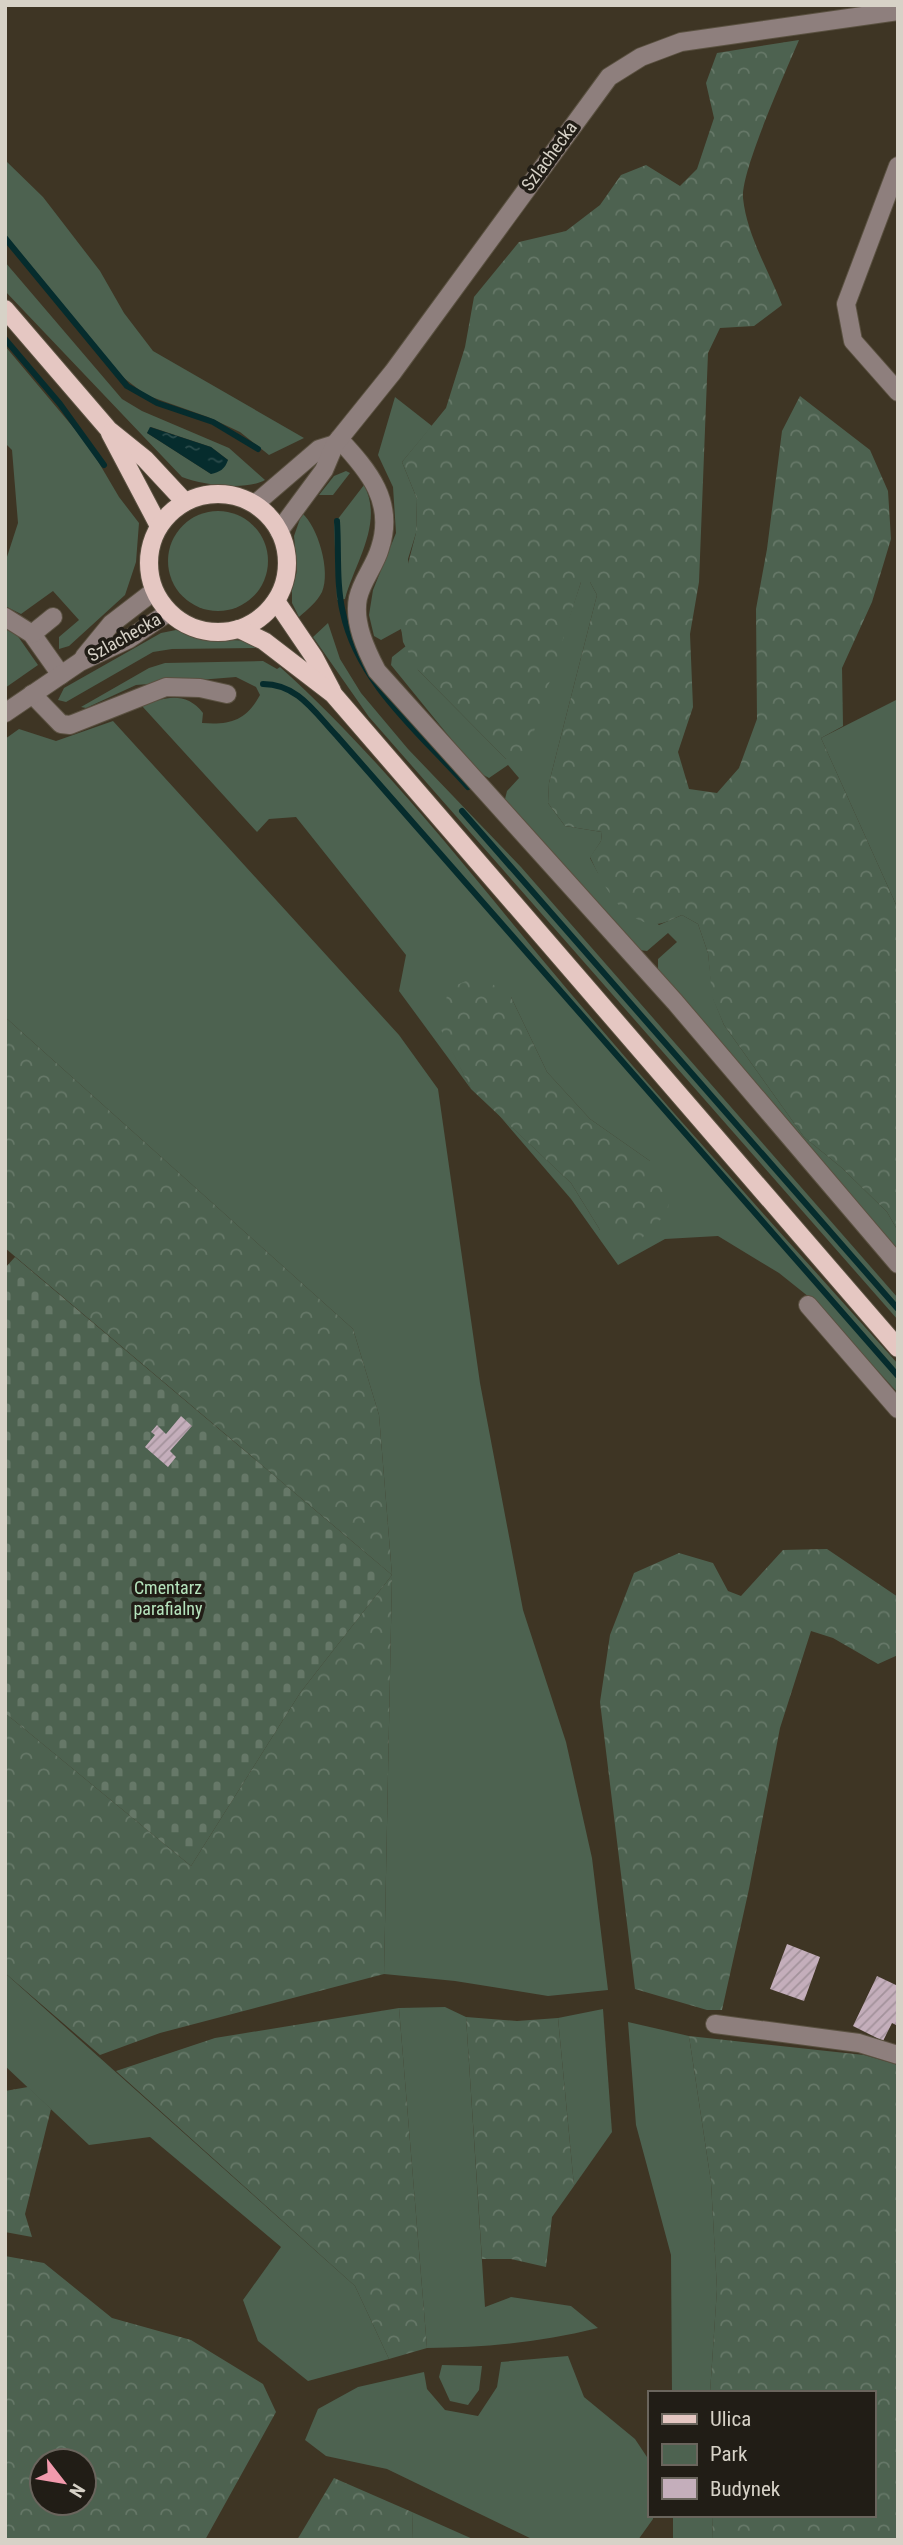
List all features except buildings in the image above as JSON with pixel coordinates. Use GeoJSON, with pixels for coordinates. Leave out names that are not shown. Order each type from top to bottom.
{"type":"FeatureCollection","features":[{"type":"Feature","properties":{"kind":"main road"},"geometry":{"type":"LineString","coordinates":[[5,309],[108,430],[145,459],[185,502]]}},
{"type":"Feature","properties":{"kind":"main road"},"geometry":{"type":"LineString","coordinates":[[108,430],[159,526]]}},
{"type":"Feature","properties":{"kind":"main road"},"geometry":{"type":"LineString","coordinates":[[220,493],[255,504],[279,531],[286,548],[284,584],[276,601],[260,618],[239,629],[202,631],[184,624],[169,612],[154,591],[149,558],[159,526],[170,512],[185,502],[220,493]]}},
{"type":"Feature","properties":{"kind":"main road"},"geometry":{"type":"LineString","coordinates":[[276,601],[314,657],[333,694]]}},
{"type":"Feature","properties":{"kind":"main road"},"geometry":{"type":"LineString","coordinates":[[239,629],[264,641],[333,694],[898,1348]]}},
{"type":"Feature","properties":{"kind":"street","name":"Szlachecka"},"geometry":{"type":"LineString","coordinates":[[279,531],[324,470],[337,441],[393,372],[609,77],[641,57],[681,42],[898,11]]}},
{"type":"Feature","properties":{"kind":"street"},"geometry":{"type":"LineString","coordinates":[[898,166],[846,304],[853,341],[898,392]]}},
{"type":"Feature","properties":{"kind":"street","name":"Szlachecka"},"geometry":{"type":"LineString","coordinates":[[255,504],[319,449],[337,441]]}},
{"type":"Feature","properties":{"kind":"street"},"geometry":{"type":"LineString","coordinates":[[337,441],[363,465],[383,499],[386,521],[380,550],[358,599],[357,617],[377,671],[657,983],[898,1264]]}},
{"type":"Feature","properties":{"kind":"street","name":"Szlachecka"},"geometry":{"type":"LineString","coordinates":[[80,662],[111,624],[154,591]]}},
{"type":"Feature","properties":{"kind":"street","name":"Szlachecka"},"geometry":{"type":"LineString","coordinates":[[5,713],[80,662],[129,639],[169,612]]}},
{"type":"Feature","properties":{"kind":"street"},"geometry":{"type":"LineString","coordinates":[[5,617],[32,634],[61,675]]}},
{"type":"Feature","properties":{"kind":"street"},"geometry":{"type":"LineString","coordinates":[[32,634],[53,617]]}},
{"type":"Feature","properties":{"kind":"street"},"geometry":{"type":"LineString","coordinates":[[32,694],[61,723],[70,725],[166,687],[200,688],[227,694]]}},
{"type":"Feature","properties":{"kind":"street"},"geometry":{"type":"LineString","coordinates":[[808,1305],[898,1409]]}},
{"type":"Feature","properties":{"kind":"street"},"geometry":{"type":"LineString","coordinates":[[715,2024],[859,2043],[898,2055]]}},
{"type":"Feature","properties":{"kind":"green space"},"geometry":{"type":"Polygon","coordinates":[[[799,40],[756,144],[744,184],[743,198],[754,240],[782,305],[754,326],[720,328],[708,353],[699,582],[690,634],[693,707],[678,752],[689,789],[717,793],[739,768],[757,719],[756,609],[767,549],[782,431],[800,396],[870,450],[888,491],[891,539],[872,602],[842,668],[843,726],[821,738],[898,909],[898,1231],[887,1212],[842,1168],[804,1137],[724,1025],[712,997],[708,953],[698,924],[682,915],[659,924],[644,922],[624,910],[615,901],[590,857],[601,841],[602,832],[565,826],[548,803],[549,783],[597,595],[590,582],[581,582],[526,757],[506,759],[418,670],[403,642],[400,619],[402,587],[416,533],[417,499],[402,462],[446,408],[465,347],[474,297],[519,242],[566,231],[600,205],[621,175],[646,165],[680,186],[697,169],[714,118],[706,83],[717,53],[799,40]]]}},
{"type":"Feature","properties":{"kind":"green space"},"geometry":{"type":"Polygon","coordinates":[[[5,160],[43,197],[100,271],[124,313],[153,351],[304,438],[269,455],[240,432],[208,417],[146,395],[120,375],[5,234],[5,160]]]}},
{"type":"Feature","properties":{"kind":"green space"},"geometry":{"type":"Polygon","coordinates":[[[5,262],[122,399],[142,411],[229,448],[265,480],[247,485],[224,486],[182,477],[5,291],[5,262]],[[151,427],[147,433],[211,474],[228,460],[211,447],[151,427]]]}},
{"type":"Feature","properties":{"kind":"green space"},"geometry":{"type":"Polygon","coordinates":[[[5,346],[89,446],[119,497],[139,523],[136,562],[125,595],[69,646],[59,649],[59,637],[79,620],[53,591],[21,614],[5,606],[5,563],[18,523],[12,450],[5,443],[5,346]]]}},
{"type":"Feature","properties":{"kind":"green space"},"geometry":{"type":"Polygon","coordinates":[[[395,397],[432,426],[402,462],[417,499],[416,533],[408,559],[418,670],[506,759],[561,642],[581,582],[590,582],[597,595],[549,783],[548,803],[565,826],[602,832],[601,841],[590,858],[598,873],[659,925],[682,915],[698,924],[708,953],[713,998],[724,1025],[804,1137],[842,1168],[887,1212],[898,1231],[898,1255],[658,973],[658,959],[677,942],[668,933],[647,951],[639,950],[505,799],[507,791],[519,778],[508,765],[489,778],[478,772],[391,665],[392,657],[406,646],[401,629],[381,640],[374,636],[369,615],[373,590],[396,533],[393,487],[378,455],[395,397]]]}},
{"type":"Feature","properties":{"kind":"green space"},"geometry":{"type":"Polygon","coordinates":[[[346,471],[350,473],[333,495],[319,495],[334,476],[346,471]]]}},
{"type":"Feature","properties":{"kind":"green space"},"geometry":{"type":"Polygon","coordinates":[[[364,485],[371,514],[366,542],[345,599],[337,600],[334,524],[364,485]]]}},
{"type":"Feature","properties":{"kind":"green space"},"geometry":{"type":"Polygon","coordinates":[[[218,511],[246,519],[260,533],[268,561],[260,589],[246,603],[218,611],[190,603],[176,589],[168,561],[176,533],[190,519],[218,511]]]}},
{"type":"Feature","properties":{"kind":"green space"},"geometry":{"type":"Polygon","coordinates":[[[302,513],[318,539],[325,573],[320,596],[299,617],[292,603],[292,590],[297,571],[294,536],[302,513]]]}},
{"type":"Feature","properties":{"kind":"green space"},"geometry":{"type":"Polygon","coordinates":[[[328,623],[340,659],[361,693],[408,749],[521,867],[898,1298],[898,1320],[369,717],[313,637],[328,623]]]}},
{"type":"Feature","properties":{"kind":"green space"},"geometry":{"type":"Polygon","coordinates":[[[5,629],[17,635],[38,665],[5,688],[5,629]]]}},
{"type":"Feature","properties":{"kind":"green space"},"geometry":{"type":"Polygon","coordinates":[[[176,630],[212,639],[251,641],[260,648],[172,649],[153,652],[66,702],[58,700],[64,688],[161,633],[176,630]]]}},
{"type":"Feature","properties":{"kind":"green space"},"geometry":{"type":"Polygon","coordinates":[[[263,661],[277,669],[280,667],[320,705],[432,826],[612,1042],[898,1364],[898,1393],[814,1301],[779,1273],[718,1236],[665,1239],[618,1265],[571,1199],[498,1114],[571,1183],[600,1230],[650,1161],[590,1119],[547,1072],[511,997],[442,1030],[471,1089],[399,991],[406,955],[296,817],[269,819],[257,832],[142,706],[166,698],[182,699],[189,701],[203,713],[202,723],[229,722],[243,716],[255,704],[260,695],[256,687],[236,677],[136,685],[86,708],[81,707],[149,668],[165,663],[263,661]]]}},
{"type":"Feature","properties":{"kind":"green space"},"geometry":{"type":"Polygon","coordinates":[[[898,699],[898,909],[821,738],[898,699]]]}},
{"type":"Feature","properties":{"kind":"green space"},"geometry":{"type":"Polygon","coordinates":[[[113,721],[399,1035],[438,1089],[480,1383],[523,1610],[566,1742],[592,1858],[608,1990],[548,1996],[455,1981],[384,1974],[392,1575],[379,1415],[353,1329],[5,1017],[5,739],[19,729],[56,741],[113,721]]]}},
{"type":"Feature","properties":{"kind":"green space"},"geometry":{"type":"Polygon","coordinates":[[[479,975],[511,997],[547,1072],[590,1119],[650,1161],[669,1184],[668,1212],[637,1243],[600,1230],[571,1183],[471,1089],[441,1030],[448,989],[479,975]]]}},
{"type":"Feature","properties":{"kind":"green space"},"geometry":{"type":"Polygon","coordinates":[[[5,1017],[353,1329],[379,1415],[392,1575],[5,1248],[5,1017]]]}},
{"type":"Feature","properties":{"kind":"green space","name":"Cmentarz parafialny"},"geometry":{"type":"Polygon","coordinates":[[[15,1257],[392,1575],[300,1693],[191,1866],[5,1713],[5,1268],[15,1257]]]}},
{"type":"Feature","properties":{"kind":"green space"},"geometry":{"type":"Polygon","coordinates":[[[827,1549],[898,1597],[898,1655],[878,1664],[833,1638],[811,1631],[780,1728],[722,2010],[707,2010],[635,1989],[600,1702],[610,1635],[634,1573],[679,1553],[713,1563],[728,1591],[741,1596],[783,1550],[827,1549]]]}},
{"type":"Feature","properties":{"kind":"green space"},"geometry":{"type":"Polygon","coordinates":[[[392,1575],[384,1974],[160,2033],[100,2055],[5,1973],[5,1713],[191,1866],[300,1693],[392,1575]]]}},
{"type":"Feature","properties":{"kind":"green space"},"geometry":{"type":"Polygon","coordinates":[[[5,1973],[355,2286],[389,2359],[308,2381],[258,2341],[243,2300],[281,2247],[150,2137],[89,2145],[5,2066],[5,1973]]]}},
{"type":"Feature","properties":{"kind":"green space"},"geometry":{"type":"Polygon","coordinates":[[[445,2007],[466,2017],[485,2307],[511,2297],[571,2306],[598,2328],[513,2343],[427,2348],[399,2008],[445,2007]]]}},
{"type":"Feature","properties":{"kind":"green space"},"geometry":{"type":"Polygon","coordinates":[[[399,2008],[427,2348],[389,2359],[355,2286],[116,2071],[215,2038],[399,2008]]]}},
{"type":"Feature","properties":{"kind":"green space"},"geometry":{"type":"Polygon","coordinates":[[[603,2009],[612,2132],[574,2186],[558,2018],[603,2009]]]}},
{"type":"Feature","properties":{"kind":"green space"},"geometry":{"type":"Polygon","coordinates":[[[466,2017],[517,2021],[558,2018],[574,2186],[552,2217],[546,2267],[511,2259],[482,2259],[466,2017]]]}},
{"type":"Feature","properties":{"kind":"green space"},"geometry":{"type":"Polygon","coordinates":[[[628,2022],[689,2036],[711,2182],[717,2289],[710,2391],[672,2391],[671,2255],[636,2125],[628,2022]]]}},
{"type":"Feature","properties":{"kind":"green space"},"geometry":{"type":"Polygon","coordinates":[[[689,2036],[864,2055],[898,2065],[898,2540],[713,2540],[712,2517],[875,2517],[875,2391],[710,2391],[717,2289],[711,2182],[689,2036]]]}},
{"type":"Feature","properties":{"kind":"green space"},"geometry":{"type":"Polygon","coordinates":[[[28,2087],[51,2109],[25,2214],[32,2237],[5,2232],[5,2091],[28,2087]]]}},
{"type":"Feature","properties":{"kind":"green space"},"geometry":{"type":"Polygon","coordinates":[[[5,2256],[44,2263],[112,2318],[191,2340],[263,2384],[276,2412],[205,2540],[5,2540],[5,2256]]]}},
{"type":"Feature","properties":{"kind":"green space"},"geometry":{"type":"Polygon","coordinates":[[[568,2356],[584,2397],[635,2439],[648,2458],[648,2517],[653,2517],[638,2540],[534,2540],[387,2469],[326,2456],[305,2440],[318,2409],[358,2387],[424,2372],[427,2389],[445,2410],[478,2416],[497,2387],[501,2362],[568,2356]]]}},
{"type":"Feature","properties":{"kind":"green space"},"geometry":{"type":"Polygon","coordinates":[[[442,2365],[482,2366],[479,2390],[468,2405],[450,2401],[439,2377],[442,2365]]]}},
{"type":"Feature","properties":{"kind":"green space"},"geometry":{"type":"Polygon","coordinates":[[[334,2478],[412,2512],[413,2540],[297,2540],[334,2478]]]}},
{"type":"Feature","properties":{"kind":"green space"},"geometry":{"type":"Polygon","coordinates":[[[412,2512],[475,2540],[413,2540],[412,2512]]]}},
{"type":"Feature","properties":{"kind":"green space"},"geometry":{"type":"Polygon","coordinates":[[[673,2517],[712,2517],[713,2540],[673,2540],[673,2517]]]}},
{"type":"Feature","properties":{"kind":"water"},"geometry":{"type":"Polygon","coordinates":[[[150,427],[211,447],[228,460],[227,463],[222,470],[211,474],[147,433],[150,427]]]}},
{"type":"Feature","properties":{"kind":"waterway"},"geometry":{"type":"LineString","coordinates":[[5,238],[127,386],[157,403],[213,422],[258,449]]}},
{"type":"Feature","properties":{"kind":"waterway"},"geometry":{"type":"LineString","coordinates":[[5,339],[60,404],[104,465]]}},
{"type":"Feature","properties":{"kind":"waterway"},"geometry":{"type":"LineString","coordinates":[[337,521],[341,602],[351,639],[362,663],[394,707],[468,787]]}},
{"type":"Feature","properties":{"kind":"waterway"},"geometry":{"type":"LineString","coordinates":[[263,684],[286,689],[313,709],[898,1376]]}},
{"type":"Feature","properties":{"kind":"waterway"},"geometry":{"type":"LineString","coordinates":[[462,811],[898,1309]]}}]}
